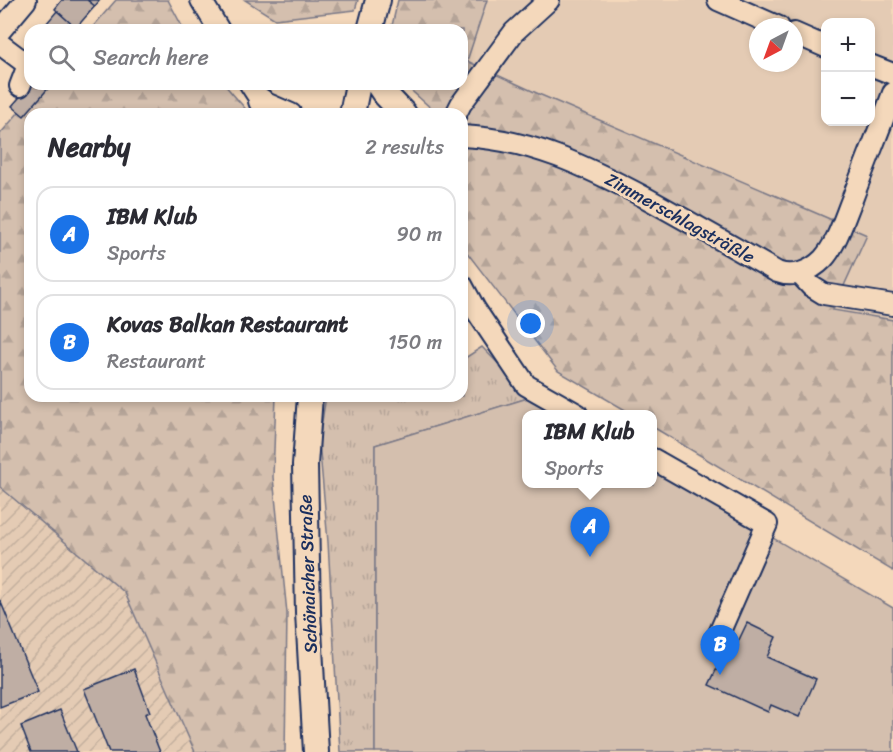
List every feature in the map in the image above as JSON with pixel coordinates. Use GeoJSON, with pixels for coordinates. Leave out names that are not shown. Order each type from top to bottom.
{"type":"FeatureCollection","features":[{"type":"Feature","properties":{"kind":"main road"},"geometry":{"type":"LineString","coordinates":[[372,24],[378,0]]}},
{"type":"Feature","properties":{"kind":"main road"},"geometry":{"type":"LineString","coordinates":[[353,108],[357,90]]}},
{"type":"Feature","properties":{"kind":"main road"},"geometry":{"type":"LineString","coordinates":[[382,90],[398,108]]}},
{"type":"Feature","properties":{"kind":"main road","name":"Schönaicher Straße"},"geometry":{"type":"LineString","coordinates":[[310,402],[305,465],[308,613],[316,752]]}},
{"type":"Feature","properties":{"kind":"street"},"geometry":{"type":"LineString","coordinates":[[0,31],[26,0]]}},
{"type":"Feature","properties":{"kind":"street"},"geometry":{"type":"LineString","coordinates":[[201,0],[215,24]]}},
{"type":"Feature","properties":{"kind":"street"},"geometry":{"type":"LineString","coordinates":[[459,108],[514,32],[549,0]]}},
{"type":"Feature","properties":{"kind":"street"},"geometry":{"type":"LineString","coordinates":[[718,0],[759,18]]}},
{"type":"Feature","properties":{"kind":"street"},"geometry":{"type":"LineString","coordinates":[[803,37],[821,45]]}},
{"type":"Feature","properties":{"kind":"street"},"geometry":{"type":"LineString","coordinates":[[0,44],[24,62]]}},
{"type":"Feature","properties":{"kind":"street"},"geometry":{"type":"LineString","coordinates":[[875,67],[893,74]]}},
{"type":"Feature","properties":{"kind":"street"},"geometry":{"type":"LineString","coordinates":[[20,86],[24,76]]}},
{"type":"Feature","properties":{"kind":"street"},"geometry":{"type":"LineString","coordinates":[[891,299],[824,294],[811,286],[799,273],[807,271],[825,257],[839,231],[893,93]]}},
{"type":"Feature","properties":{"kind":"street"},"geometry":{"type":"LineString","coordinates":[[260,100],[278,108]]}},
{"type":"Feature","properties":{"kind":"street","name":"Zimmerschlagsträßle"},"geometry":{"type":"LineString","coordinates":[[468,136],[520,144],[568,159],[687,220],[777,272],[790,275],[799,273]]}},
{"type":"Feature","properties":{"kind":"street"},"geometry":{"type":"LineString","coordinates":[[468,296],[526,385],[570,410]]}},
{"type":"Feature","properties":{"kind":"street"},"geometry":{"type":"LineString","coordinates":[[657,461],[767,524],[717,638]]}},
{"type":"Feature","properties":{"kind":"shaded area"},"geometry":{"type":"Polygon","coordinates":[[[487,0],[893,0],[893,320],[833,310],[867,235],[468,62],[468,55],[487,0]]]}},
{"type":"Feature","properties":{"kind":"shaded area"},"geometry":{"type":"Polygon","coordinates":[[[0,487],[125,593],[195,752],[0,752],[0,487]]]}},
{"type":"Feature","properties":{"kind":"green space"},"geometry":{"type":"Polygon","coordinates":[[[116,0],[168,0],[181,24],[95,24],[116,0]]]}},
{"type":"Feature","properties":{"kind":"green space"},"geometry":{"type":"Polygon","coordinates":[[[245,0],[358,0],[355,10],[275,19],[245,0]]]}},
{"type":"Feature","properties":{"kind":"green space"},"geometry":{"type":"Polygon","coordinates":[[[398,0],[487,0],[468,58],[468,24],[392,24],[398,0]]]}},
{"type":"Feature","properties":{"kind":"green space"},"geometry":{"type":"Polygon","coordinates":[[[468,61],[867,235],[833,310],[893,320],[893,571],[657,429],[657,410],[625,410],[558,371],[468,254],[468,108],[431,108],[411,90],[468,90],[468,61]]]}},
{"type":"Feature","properties":{"kind":"green space"},"geometry":{"type":"Polygon","coordinates":[[[38,90],[229,90],[245,108],[24,108],[24,402],[276,402],[273,477],[287,613],[285,752],[195,752],[125,593],[0,487],[0,134],[38,90]]]}},
{"type":"Feature","properties":{"kind":"green space"},"geometry":{"type":"Polygon","coordinates":[[[482,347],[531,397],[375,445],[375,752],[340,752],[328,542],[319,441],[325,402],[468,402],[468,356],[482,347]]]}},
{"type":"Feature","properties":{"kind":"green space"},"geometry":{"type":"Polygon","coordinates":[[[531,397],[554,410],[522,410],[522,488],[657,488],[657,470],[893,608],[893,752],[375,752],[375,445],[531,397]]]}},
{"type":"Feature","properties":{"kind":"building"},"geometry":{"type":"Polygon","coordinates":[[[62,0],[87,0],[95,6],[79,24],[72,24],[55,9],[62,0]]]}},
{"type":"Feature","properties":{"kind":"building"},"geometry":{"type":"Polygon","coordinates":[[[87,0],[100,0],[95,6],[87,0]]]}},
{"type":"Feature","properties":{"kind":"building"},"geometry":{"type":"Polygon","coordinates":[[[57,11],[72,24],[46,24],[57,11]]]}},
{"type":"Feature","properties":{"kind":"building"},"geometry":{"type":"Polygon","coordinates":[[[26,90],[47,90],[31,108],[24,108],[24,116],[12,106],[26,90]]]}},
{"type":"Feature","properties":{"kind":"building"},"geometry":{"type":"Polygon","coordinates":[[[0,600],[38,692],[0,707],[0,600]]]}},
{"type":"Feature","properties":{"kind":"building"},"geometry":{"type":"Polygon","coordinates":[[[747,623],[776,637],[767,657],[816,679],[799,717],[771,705],[768,712],[709,685],[729,643],[736,646],[747,623]]]}},
{"type":"Feature","properties":{"kind":"building"},"geometry":{"type":"Polygon","coordinates":[[[134,669],[150,712],[145,714],[160,752],[109,752],[84,689],[134,669]]]}},
{"type":"Feature","properties":{"kind":"building"},"geometry":{"type":"Polygon","coordinates":[[[60,710],[77,752],[31,752],[21,726],[60,710]]]}},
{"type":"Feature","properties":{"kind":"place","name":"IBM Klub"},"geometry":{"type":"Point","coordinates":[590,557]}},
{"type":"Feature","properties":{"kind":"place","name":"Kovas Balkan Restaurant"},"geometry":{"type":"Point","coordinates":[720,675]}}]}
